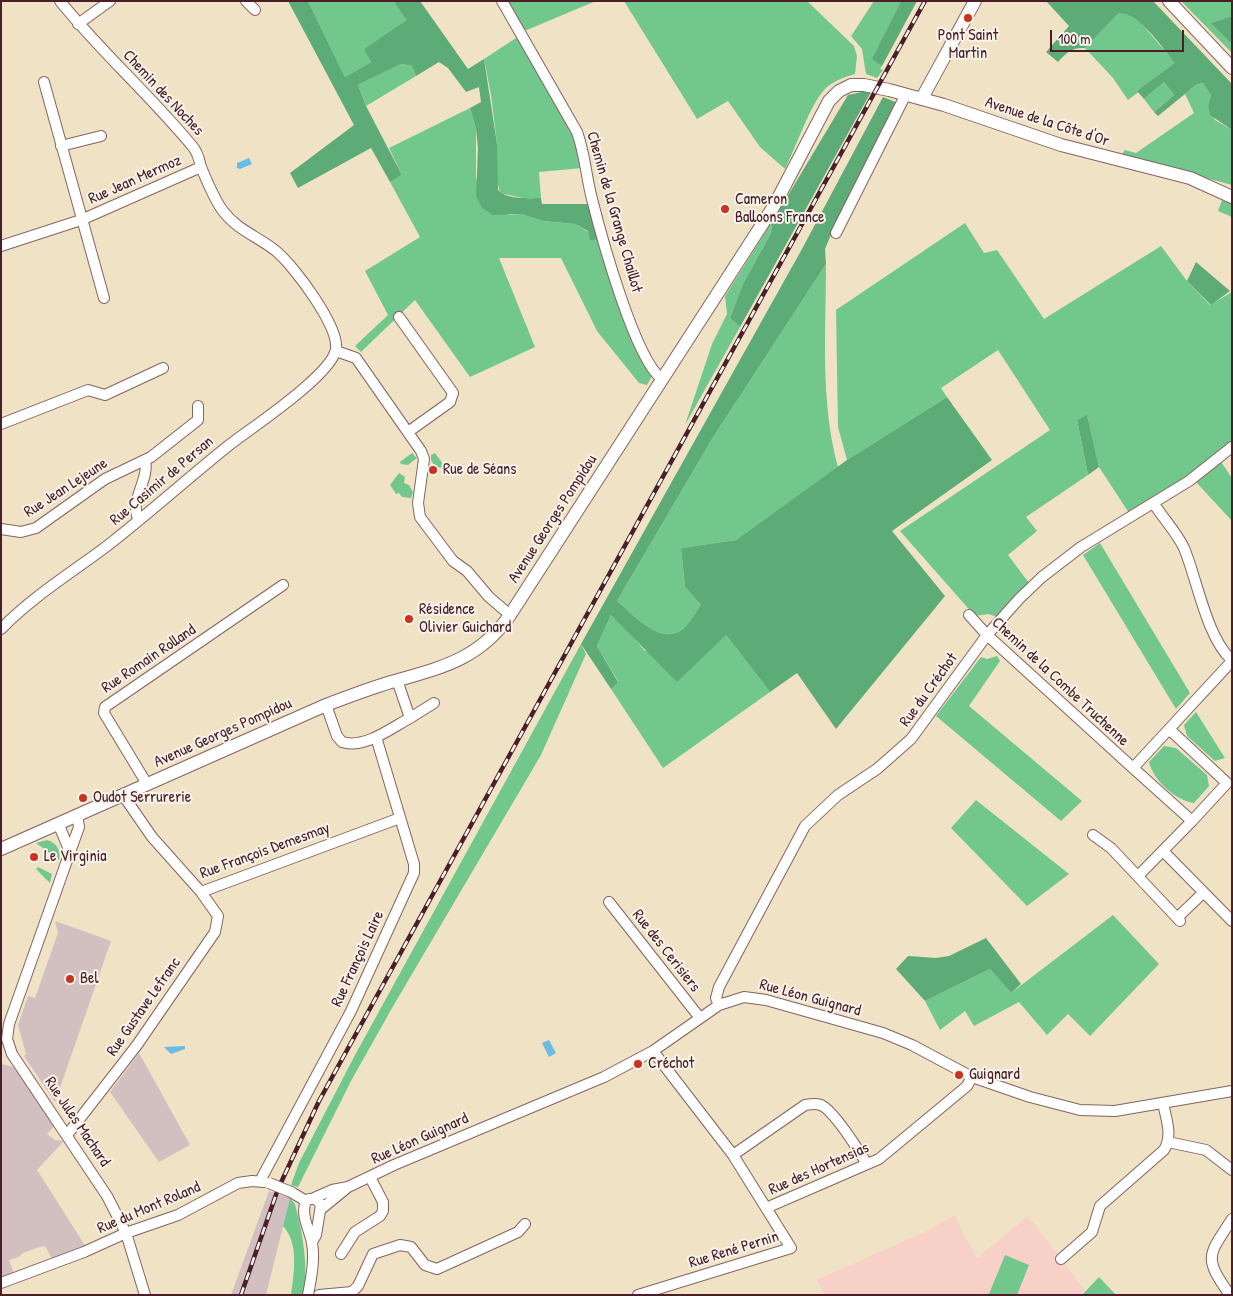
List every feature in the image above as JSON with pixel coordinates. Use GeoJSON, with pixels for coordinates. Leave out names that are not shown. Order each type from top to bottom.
{"type":"FeatureCollection","features":[{"type":"Feature","properties":{"kind":"main road"},"geometry":{"type":"LineString","coordinates":[[922,98],[974,1]]}},
{"type":"Feature","properties":{"kind":"main road"},"geometry":{"type":"LineString","coordinates":[[1168,1],[1232,68]]}},
{"type":"Feature","properties":{"kind":"main road","name":"Avenue Georges Pompidou"},"geometry":{"type":"LineString","coordinates":[[1,849],[326,705],[464,658],[492,638],[510,615],[783,191],[829,101],[844,88],[858,84],[872,86]]}},
{"type":"Feature","properties":{"kind":"main road","name":"Avenue de la Côte d'Or"},"geometry":{"type":"LineString","coordinates":[[872,86],[922,98],[1061,145],[1190,178],[1232,197]]}},
{"type":"Feature","properties":{"kind":"main road","name":"Avenue de la Côte d'Or"},"geometry":{"type":"LineString","coordinates":[[1213,188],[1232,191]]}},
{"type":"Feature","properties":{"kind":"street","name":"Chemin des Noches"},"geometry":{"type":"LineString","coordinates":[[60,1],[78,24],[193,147],[219,204],[228,217],[241,229],[275,251],[305,286],[333,329],[336,351]]}},
{"type":"Feature","properties":{"kind":"street"},"geometry":{"type":"LineString","coordinates":[[78,24],[110,1]]}},
{"type":"Feature","properties":{"kind":"street"},"geometry":{"type":"LineString","coordinates":[[246,1],[254,10]]}},
{"type":"Feature","properties":{"kind":"street","name":"Chemin de la Grange Chaillot"},"geometry":{"type":"LineString","coordinates":[[502,1],[577,132],[599,224],[636,337],[649,366],[662,379]]}},
{"type":"Feature","properties":{"kind":"street","name":"Rue Jean Mermoz"},"geometry":{"type":"LineString","coordinates":[[44,82],[104,298]]}},
{"type":"Feature","properties":{"kind":"street"},"geometry":{"type":"LineString","coordinates":[[836,233],[906,94]]}},
{"type":"Feature","properties":{"kind":"street"},"geometry":{"type":"LineString","coordinates":[[61,146],[101,136]]}},
{"type":"Feature","properties":{"kind":"street","name":"Rue Jean Mermoz"},"geometry":{"type":"LineString","coordinates":[[1,246],[81,220],[201,167]]}},
{"type":"Feature","properties":{"kind":"street"},"geometry":{"type":"LineString","coordinates":[[399,317],[453,393],[450,402],[408,432]]}},
{"type":"Feature","properties":{"kind":"street"},"geometry":{"type":"LineString","coordinates":[[336,351],[356,358],[408,432],[424,459],[418,503],[420,517],[453,562],[467,571],[489,597],[510,615]]}},
{"type":"Feature","properties":{"kind":"street","name":"Rue Casimir de Persan"},"geometry":{"type":"LineString","coordinates":[[1,629],[26,606],[139,520],[229,445],[317,376],[330,363],[336,351]]}},
{"type":"Feature","properties":{"kind":"street"},"geometry":{"type":"LineString","coordinates":[[1,424],[88,390],[105,395],[162,368]]}},
{"type":"Feature","properties":{"kind":"street","name":"Rue Jean Lejeune"},"geometry":{"type":"LineString","coordinates":[[1,529],[21,532],[36,528],[105,479],[145,460],[176,439],[198,420],[198,406]]}},
{"type":"Feature","properties":{"kind":"street","name":"Rue du Créchot"},"geometry":{"type":"LineString","coordinates":[[719,1004],[716,998],[719,987],[805,826],[838,796],[877,769],[911,740],[987,635],[1019,599],[1042,577],[1081,547],[1189,481],[1232,447]]}},
{"type":"Feature","properties":{"kind":"street"},"geometry":{"type":"LineString","coordinates":[[139,520],[136,508],[146,472],[145,460]]}},
{"type":"Feature","properties":{"kind":"street"},"geometry":{"type":"LineString","coordinates":[[1133,768],[1232,660],[1222,650],[1205,612],[1183,547],[1154,504]]}},
{"type":"Feature","properties":{"kind":"street","name":"Rue Romain Rolland"},"geometry":{"type":"LineString","coordinates":[[147,784],[104,712],[105,707],[283,585]]}},
{"type":"Feature","properties":{"kind":"street","name":"Chemin de la Combe Truchenne"},"geometry":{"type":"LineString","coordinates":[[969,615],[987,635],[1192,821]]}},
{"type":"Feature","properties":{"kind":"street"},"geometry":{"type":"LineString","coordinates":[[397,680],[410,718]]}},
{"type":"Feature","properties":{"kind":"street"},"geometry":{"type":"LineString","coordinates":[[326,705],[337,736],[342,742],[353,743],[376,737],[434,703]]}},
{"type":"Feature","properties":{"kind":"street"},"geometry":{"type":"LineString","coordinates":[[1138,876],[1229,785],[1169,729]]}},
{"type":"Feature","properties":{"kind":"street","name":"Rue François Laire"},"geometry":{"type":"LineString","coordinates":[[264,1182],[351,1011],[414,873],[376,737]]}},
{"type":"Feature","properties":{"kind":"street","name":"Rue François Demesmay"},"geometry":{"type":"LineString","coordinates":[[123,795],[152,837],[201,892],[400,818]]}},
{"type":"Feature","properties":{"kind":"street"},"geometry":{"type":"LineString","coordinates":[[4,1032],[79,827],[77,815]]}},
{"type":"Feature","properties":{"kind":"street"},"geometry":{"type":"LineString","coordinates":[[58,824],[70,852]]}},
{"type":"Feature","properties":{"kind":"street"},"geometry":{"type":"LineString","coordinates":[[1093,835],[1111,848],[1178,920],[1203,893]]}},
{"type":"Feature","properties":{"kind":"street"},"geometry":{"type":"LineString","coordinates":[[1163,851],[1232,921]]}},
{"type":"Feature","properties":{"kind":"street","name":"Rue Gustave Lefranc"},"geometry":{"type":"LineString","coordinates":[[67,1135],[137,1045],[215,932],[218,916],[201,892]]}},
{"type":"Feature","properties":{"kind":"street","name":"Rue des Cerisiers"},"geometry":{"type":"LineString","coordinates":[[609,902],[700,1018]]}},
{"type":"Feature","properties":{"kind":"street","name":"Rue Léon Guignard"},"geometry":{"type":"LineString","coordinates":[[308,1203],[332,1190],[348,1187],[604,1077],[653,1051],[719,1004],[732,999],[755,998],[883,1033],[912,1044],[972,1077],[1030,1097],[1080,1110],[1115,1111],[1232,1091]]}},
{"type":"Feature","properties":{"kind":"street","name":"Rue Jules Machard"},"geometry":{"type":"LineString","coordinates":[[4,1032],[12,1054],[104,1189],[126,1233],[145,1295]]}},
{"type":"Feature","properties":{"kind":"street","name":"Rue René Pernin"},"geometry":{"type":"LineString","coordinates":[[638,1295],[791,1248],[733,1155],[653,1051]]}},
{"type":"Feature","properties":{"kind":"street","name":"Rue des Hortensias"},"geometry":{"type":"LineString","coordinates":[[766,1208],[879,1159],[967,1086],[972,1077]]}},
{"type":"Feature","properties":{"kind":"street"},"geometry":{"type":"LineString","coordinates":[[1061,1259],[1092,1232],[1100,1206],[1164,1150],[1169,1134],[1163,1103]]}},
{"type":"Feature","properties":{"kind":"street"},"geometry":{"type":"LineString","coordinates":[[733,1155],[805,1105],[814,1104],[826,1108],[856,1145],[867,1164]]}},
{"type":"Feature","properties":{"kind":"street"},"geometry":{"type":"LineString","coordinates":[[1168,1142],[1206,1150],[1232,1170]]}},
{"type":"Feature","properties":{"kind":"street"},"geometry":{"type":"LineString","coordinates":[[341,1254],[355,1232],[380,1216],[383,1212],[383,1202],[370,1177]]}},
{"type":"Feature","properties":{"kind":"street"},"geometry":{"type":"LineString","coordinates":[[264,1182],[291,1192],[308,1203],[320,1203],[316,1235],[312,1242]]}},
{"type":"Feature","properties":{"kind":"street","name":"Rue du Mont Roland"},"geometry":{"type":"LineString","coordinates":[[1,1283],[84,1252],[126,1233],[178,1215],[238,1183],[264,1182]]}},
{"type":"Feature","properties":{"kind":"street","name":"Rue Léon Guignard"},"geometry":{"type":"LineString","coordinates":[[320,1211],[348,1187]]}},
{"type":"Feature","properties":{"kind":"street"},"geometry":{"type":"LineString","coordinates":[[308,1203],[312,1215],[320,1211]]}},
{"type":"Feature","properties":{"kind":"street"},"geometry":{"type":"LineString","coordinates":[[308,1203],[308,1234],[312,1242],[312,1268],[308,1295]]}},
{"type":"Feature","properties":{"kind":"street"},"geometry":{"type":"LineString","coordinates":[[1230,1295],[1211,1263],[1211,1254],[1232,1219]]}},
{"type":"Feature","properties":{"kind":"street"},"geometry":{"type":"LineString","coordinates":[[318,1295],[352,1292],[358,1286],[371,1256],[384,1250],[405,1245],[410,1247],[425,1265],[437,1269],[518,1232],[525,1224]]}},
{"type":"Feature","properties":{"kind":"shaded area"},"geometry":{"type":"Polygon","coordinates":[[[55,921],[111,941],[55,1102],[24,1056],[26,1054],[18,1025],[28,996],[35,998],[58,933],[55,921]]]}},
{"type":"Feature","properties":{"kind":"shaded area"},"geometry":{"type":"Polygon","coordinates":[[[139,1053],[190,1145],[159,1162],[110,1092],[139,1053]]]}},
{"type":"Feature","properties":{"kind":"shaded area"},"geometry":{"type":"Polygon","coordinates":[[[1,1064],[14,1067],[54,1126],[47,1134],[55,1140],[64,1141],[37,1170],[86,1247],[53,1260],[45,1246],[36,1248],[9,1260],[14,1274],[1,1279],[1,1064]]]}},
{"type":"Feature","properties":{"kind":"shaded area"},"geometry":{"type":"Polygon","coordinates":[[[269,1191],[290,1198],[266,1295],[231,1295],[269,1191]]]}},
{"type":"Feature","properties":{"kind":"shaded area"},"geometry":{"type":"Polygon","coordinates":[[[954,1215],[977,1258],[1028,1216],[1085,1290],[1082,1295],[826,1295],[816,1280],[927,1231],[954,1215]]]}},
{"type":"Feature","properties":{"kind":"green space"},"geometry":{"type":"Polygon","coordinates":[[[288,1],[308,1],[345,77],[371,62],[364,49],[407,20],[393,1],[420,1],[468,69],[484,59],[497,144],[498,190],[512,197],[541,198],[542,204],[590,204],[600,239],[590,240],[588,231],[575,224],[543,221],[521,214],[493,215],[482,208],[476,196],[478,148],[476,129],[470,108],[481,102],[479,87],[466,92],[448,68],[439,62],[416,76],[412,66],[401,64],[358,85],[366,106],[402,175],[390,182],[371,148],[298,188],[290,173],[354,125],[288,1]]]}},
{"type":"Feature","properties":{"kind":"green space"},"geometry":{"type":"Polygon","coordinates":[[[308,1],[393,1],[408,20],[365,49],[371,62],[345,77],[308,1]]]}},
{"type":"Feature","properties":{"kind":"green space"},"geometry":{"type":"Polygon","coordinates":[[[507,1],[596,1],[522,32],[507,1]]]}},
{"type":"Feature","properties":{"kind":"green space"},"geometry":{"type":"Polygon","coordinates":[[[624,1],[807,1],[854,46],[857,56],[855,74],[834,82],[821,94],[815,103],[785,169],[760,147],[728,101],[697,119],[624,1]]]}},
{"type":"Feature","properties":{"kind":"green space"},"geometry":{"type":"Polygon","coordinates":[[[874,1],[901,1],[873,58],[882,66],[880,69],[883,70],[877,78],[866,74],[862,49],[851,36],[874,1]]]}},
{"type":"Feature","properties":{"kind":"green space"},"geometry":{"type":"Polygon","coordinates":[[[901,1],[917,1],[882,66],[872,59],[901,1]]]}},
{"type":"Feature","properties":{"kind":"green space"},"geometry":{"type":"Polygon","coordinates":[[[1046,1],[1153,1],[1232,84],[1232,130],[1210,115],[1208,105],[1211,95],[1203,83],[1196,85],[1158,116],[1154,112],[1174,95],[1164,82],[1144,99],[1137,91],[1175,63],[1150,32],[1127,14],[1119,13],[1085,48],[1076,48],[1070,51],[1058,62],[1046,52],[1069,26],[1046,1]]]}},
{"type":"Feature","properties":{"kind":"green space"},"geometry":{"type":"Polygon","coordinates":[[[1181,1],[1232,1],[1232,16],[1210,23],[1232,44],[1232,53],[1181,1]]]}},
{"type":"Feature","properties":{"kind":"green space"},"geometry":{"type":"Polygon","coordinates":[[[1126,12],[1141,23],[1176,64],[1128,100],[1113,78],[1085,48],[1119,13],[1126,12]]]}},
{"type":"Feature","properties":{"kind":"green space"},"geometry":{"type":"Polygon","coordinates":[[[1232,16],[1232,44],[1210,23],[1232,16]]]}},
{"type":"Feature","properties":{"kind":"green space"},"geometry":{"type":"Polygon","coordinates":[[[519,36],[572,131],[582,168],[539,172],[541,198],[522,198],[500,193],[497,181],[497,144],[484,59],[519,36]]]}},
{"type":"Feature","properties":{"kind":"green space"},"geometry":{"type":"Polygon","coordinates":[[[401,64],[412,66],[416,76],[366,106],[358,85],[401,64]]]}},
{"type":"Feature","properties":{"kind":"green space"},"geometry":{"type":"Polygon","coordinates":[[[1164,82],[1174,95],[1154,112],[1144,99],[1164,82]]]}},
{"type":"Feature","properties":{"kind":"green space"},"geometry":{"type":"Polygon","coordinates":[[[1204,83],[1211,95],[1208,105],[1215,120],[1232,130],[1232,185],[1121,155],[1125,150],[1136,153],[1194,113],[1185,94],[1196,85],[1204,83]]]}},
{"type":"Feature","properties":{"kind":"green space"},"geometry":{"type":"Polygon","coordinates":[[[866,91],[871,92],[740,327],[730,318],[743,284],[771,233],[772,222],[848,95],[866,91]]]}},
{"type":"Feature","properties":{"kind":"green space"},"geometry":{"type":"Polygon","coordinates":[[[883,97],[898,103],[832,232],[825,249],[826,264],[712,439],[617,601],[639,621],[657,632],[675,633],[684,628],[701,605],[685,587],[681,548],[736,540],[847,460],[947,397],[992,460],[892,531],[945,596],[836,729],[797,673],[770,692],[726,635],[677,682],[611,615],[597,646],[618,682],[611,689],[581,644],[802,249],[883,97]]]}},
{"type":"Feature","properties":{"kind":"green space"},"geometry":{"type":"Polygon","coordinates":[[[470,108],[476,129],[476,179],[509,215],[521,214],[543,221],[575,224],[600,239],[641,355],[652,376],[647,385],[639,383],[597,331],[561,258],[499,258],[535,347],[470,377],[415,300],[361,352],[355,346],[388,315],[365,271],[420,237],[390,182],[402,175],[389,148],[470,108]]]}},
{"type":"Feature","properties":{"kind":"green space"},"geometry":{"type":"Polygon","coordinates":[[[1222,200],[1232,204],[1232,217],[1218,211],[1222,200]]]}},
{"type":"Feature","properties":{"kind":"green space"},"geometry":{"type":"Polygon","coordinates":[[[772,222],[771,233],[743,284],[730,318],[740,327],[685,425],[712,344],[727,314],[725,296],[772,222]]]}},
{"type":"Feature","properties":{"kind":"green space"},"geometry":{"type":"Polygon","coordinates":[[[965,223],[984,253],[997,250],[1044,319],[1161,246],[1187,281],[1210,305],[1232,292],[1232,444],[1191,476],[1129,513],[1099,467],[1087,416],[1077,420],[1088,475],[1026,517],[1037,531],[1008,555],[1029,583],[998,617],[988,614],[975,616],[900,531],[1050,430],[998,350],[941,388],[947,397],[847,460],[838,427],[836,310],[965,223]]]}},
{"type":"Feature","properties":{"kind":"green space"},"geometry":{"type":"Polygon","coordinates":[[[1196,262],[1230,291],[1211,305],[1187,281],[1196,262]]]}},
{"type":"Feature","properties":{"kind":"green space"},"geometry":{"type":"Polygon","coordinates":[[[826,264],[826,392],[832,442],[838,467],[736,540],[681,548],[685,587],[701,605],[684,628],[675,633],[657,632],[639,621],[617,601],[712,439],[826,264]]]}},
{"type":"Feature","properties":{"kind":"green space"},"geometry":{"type":"Polygon","coordinates":[[[1087,415],[1099,467],[1088,475],[1077,420],[1087,415]]]}},
{"type":"Feature","properties":{"kind":"green space"},"geometry":{"type":"Polygon","coordinates":[[[412,453],[417,458],[408,465],[401,464],[400,462],[412,453]]]}},
{"type":"Feature","properties":{"kind":"green space"},"geometry":{"type":"Polygon","coordinates":[[[435,453],[446,468],[435,467],[431,460],[431,455],[435,453]]]}},
{"type":"Feature","properties":{"kind":"green space"},"geometry":{"type":"Polygon","coordinates":[[[1219,459],[1232,478],[1232,521],[1196,482],[1219,459]]]}},
{"type":"Feature","properties":{"kind":"green space"},"geometry":{"type":"Polygon","coordinates":[[[399,473],[405,477],[404,483],[409,485],[413,492],[411,498],[402,497],[399,493],[396,494],[390,485],[399,473]]]}},
{"type":"Feature","properties":{"kind":"green space"},"geometry":{"type":"Polygon","coordinates":[[[1100,543],[1190,693],[1176,709],[1083,555],[1100,543]]]}},
{"type":"Feature","properties":{"kind":"green space"},"geometry":{"type":"Polygon","coordinates":[[[611,615],[624,626],[645,651],[726,635],[770,692],[663,768],[611,689],[618,681],[597,646],[611,615]]]}},
{"type":"Feature","properties":{"kind":"green space"},"geometry":{"type":"Polygon","coordinates":[[[581,644],[586,654],[541,755],[392,1008],[351,1081],[298,1187],[291,1185],[299,1163],[355,1055],[581,644]]]}},
{"type":"Feature","properties":{"kind":"green space"},"geometry":{"type":"Polygon","coordinates":[[[997,656],[1000,661],[969,706],[1082,801],[1061,821],[936,716],[981,657],[987,659],[997,656]]]}},
{"type":"Feature","properties":{"kind":"green space"},"geometry":{"type":"Polygon","coordinates":[[[1196,712],[1225,758],[1215,761],[1187,736],[1184,725],[1196,712]]]}},
{"type":"Feature","properties":{"kind":"green space"},"geometry":{"type":"Polygon","coordinates":[[[1164,746],[1176,748],[1207,775],[1209,786],[1194,803],[1173,794],[1160,782],[1151,769],[1149,762],[1164,746]]]}},
{"type":"Feature","properties":{"kind":"green space"},"geometry":{"type":"Polygon","coordinates":[[[976,800],[1069,874],[1027,906],[951,828],[976,800]]]}},
{"type":"Feature","properties":{"kind":"green space"},"geometry":{"type":"Polygon","coordinates":[[[47,840],[57,847],[59,860],[36,843],[47,840]]]}},
{"type":"Feature","properties":{"kind":"green space"},"geometry":{"type":"Polygon","coordinates":[[[38,867],[52,874],[50,883],[36,869],[38,867]]]}},
{"type":"Feature","properties":{"kind":"green space"},"geometry":{"type":"Polygon","coordinates":[[[1113,915],[1159,964],[1090,1036],[1068,1014],[1047,1035],[1019,1002],[974,1026],[965,1011],[940,1030],[925,1001],[990,969],[1011,993],[1113,915]]]}},
{"type":"Feature","properties":{"kind":"green space"},"geometry":{"type":"Polygon","coordinates":[[[986,938],[1021,984],[1011,993],[990,969],[925,1001],[896,969],[908,956],[936,958],[949,956],[986,938]]]}},
{"type":"Feature","properties":{"kind":"green space"},"geometry":{"type":"Polygon","coordinates":[[[290,1198],[295,1204],[302,1238],[305,1260],[304,1295],[291,1295],[294,1268],[293,1250],[288,1233],[283,1226],[290,1198]]]}},
{"type":"Feature","properties":{"kind":"green space"},"geometry":{"type":"Polygon","coordinates":[[[1005,1255],[1029,1265],[1017,1295],[991,1295],[989,1294],[1005,1255]]]}},
{"type":"Feature","properties":{"kind":"green space"},"geometry":{"type":"Polygon","coordinates":[[[1099,1277],[1116,1295],[1082,1295],[1099,1277]]]}},
{"type":"Feature","properties":{"kind":"water"},"geometry":{"type":"Polygon","coordinates":[[[249,158],[252,164],[240,169],[237,168],[237,163],[249,158]]]}},
{"type":"Feature","properties":{"kind":"water"},"geometry":{"type":"Polygon","coordinates":[[[549,1040],[556,1053],[549,1057],[542,1043],[549,1040]]]}},
{"type":"Feature","properties":{"kind":"water"},"geometry":{"type":"Polygon","coordinates":[[[185,1046],[185,1049],[171,1054],[164,1047],[185,1046]]]}},
{"type":"Feature","properties":{"kind":"railway"},"geometry":{"type":"LineString","coordinates":[[241,1295],[278,1189],[319,1101],[925,1]]}},
{"type":"Feature","properties":{"kind":"place","name":"Pont Saint Martin"},"geometry":{"type":"Point","coordinates":[968,18]}},
{"type":"Feature","properties":{"kind":"place","name":"Cameron Balloons France"},"geometry":{"type":"Point","coordinates":[725,209]}},
{"type":"Feature","properties":{"kind":"place","name":"Rue de Séans"},"geometry":{"type":"Point","coordinates":[433,470]}},
{"type":"Feature","properties":{"kind":"place","name":"Résidence Olivier Guichard"},"geometry":{"type":"Point","coordinates":[409,619]}},
{"type":"Feature","properties":{"kind":"place","name":"Oudot Serrurerie"},"geometry":{"type":"Point","coordinates":[83,798]}},
{"type":"Feature","properties":{"kind":"place","name":"Le Virginia"},"geometry":{"type":"Point","coordinates":[34,857]}},
{"type":"Feature","properties":{"kind":"place","name":"Bel"},"geometry":{"type":"Point","coordinates":[70,979]}},
{"type":"Feature","properties":{"kind":"place","name":"Créchot"},"geometry":{"type":"Point","coordinates":[638,1064]}},
{"type":"Feature","properties":{"kind":"place","name":"Guignard"},"geometry":{"type":"Point","coordinates":[959,1075]}}]}
